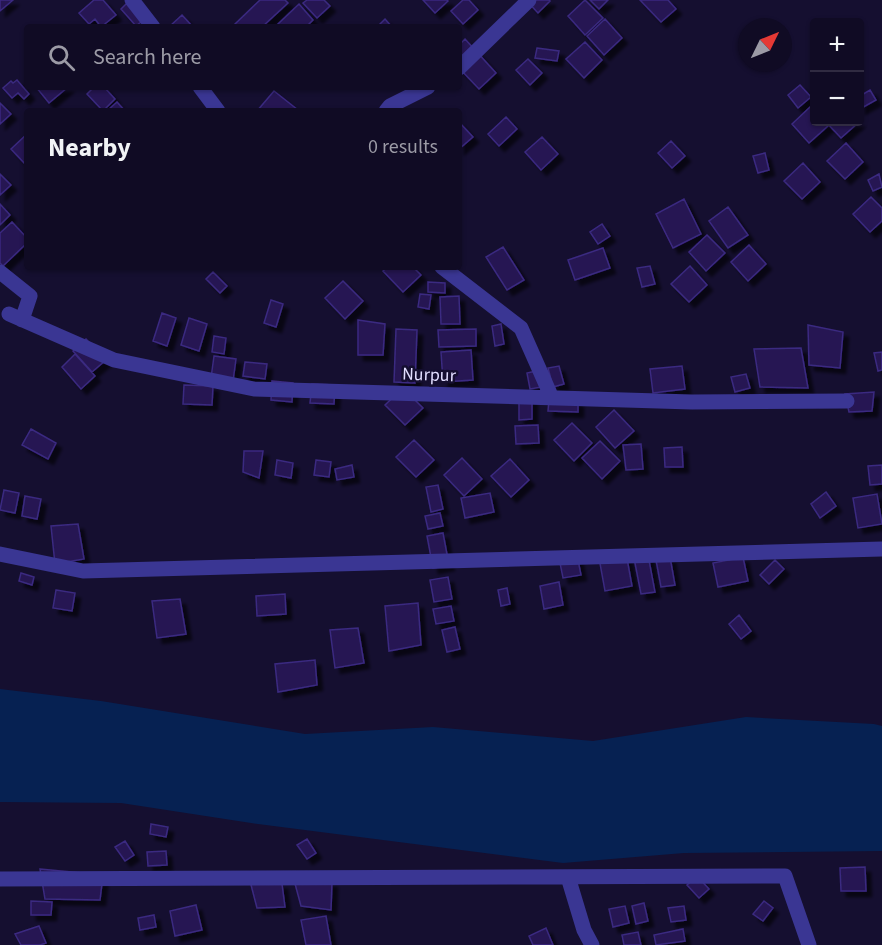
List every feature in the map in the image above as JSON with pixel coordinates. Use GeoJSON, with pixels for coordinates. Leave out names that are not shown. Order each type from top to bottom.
{"type":"FeatureCollection","features":[{"type":"Feature","properties":{"kind":"street"},"geometry":{"type":"LineString","coordinates":[[132,0],[151,24]]}},
{"type":"Feature","properties":{"kind":"street"},"geometry":{"type":"LineString","coordinates":[[462,65],[529,0]]}},
{"type":"Feature","properties":{"kind":"street"},"geometry":{"type":"LineString","coordinates":[[202,90],[216,108]]}},
{"type":"Feature","properties":{"kind":"street"},"geometry":{"type":"LineString","coordinates":[[388,108],[422,90]]}},
{"type":"Feature","properties":{"kind":"street"},"geometry":{"type":"LineString","coordinates":[[446,270],[521,328],[552,398]]}},
{"type":"Feature","properties":{"kind":"street","name":"Nurpur"},"geometry":{"type":"LineString","coordinates":[[0,272],[30,296],[15,317],[114,360],[254,389],[692,402],[848,401]]}},
{"type":"Feature","properties":{"kind":"street"},"geometry":{"type":"LineString","coordinates":[[0,554],[83,571],[882,549]]}},
{"type":"Feature","properties":{"kind":"street"},"geometry":{"type":"LineString","coordinates":[[0,879],[785,876],[809,945]]}},
{"type":"Feature","properties":{"kind":"street"},"geometry":{"type":"LineString","coordinates":[[568,877],[584,930],[592,945]]}},
{"type":"Feature","properties":{"kind":"water"},"geometry":{"type":"Polygon","coordinates":[[[0,689],[101,701],[305,734],[433,727],[593,741],[746,717],[874,724],[882,726],[882,851],[684,853],[563,863],[258,824],[121,803],[0,802],[0,689]]]}},
{"type":"Feature","properties":{"kind":"building"},"geometry":{"type":"Polygon","coordinates":[[[0,0],[13,0],[0,11],[0,0]]]}},
{"type":"Feature","properties":{"kind":"building"},"geometry":{"type":"Polygon","coordinates":[[[94,0],[103,0],[116,15],[105,24],[99,24],[95,19],[89,24],[79,13],[94,0]]]}},
{"type":"Feature","properties":{"kind":"building"},"geometry":{"type":"Polygon","coordinates":[[[130,0],[146,18],[138,24],[134,24],[121,9],[130,0]]]}},
{"type":"Feature","properties":{"kind":"building"},"geometry":{"type":"Polygon","coordinates":[[[260,0],[285,0],[288,3],[265,24],[235,24],[260,0]]]}},
{"type":"Feature","properties":{"kind":"building"},"geometry":{"type":"Polygon","coordinates":[[[307,0],[324,0],[330,6],[317,18],[303,3],[307,0]]]}},
{"type":"Feature","properties":{"kind":"building"},"geometry":{"type":"Polygon","coordinates":[[[423,0],[447,0],[448,1],[435,13],[423,0]]]}},
{"type":"Feature","properties":{"kind":"building"},"geometry":{"type":"Polygon","coordinates":[[[463,0],[469,0],[478,10],[463,24],[451,11],[463,0]]]}},
{"type":"Feature","properties":{"kind":"building"},"geometry":{"type":"Polygon","coordinates":[[[526,0],[549,0],[550,1],[538,13],[526,0]]]}},
{"type":"Feature","properties":{"kind":"building"},"geometry":{"type":"Polygon","coordinates":[[[585,0],[603,18],[585,35],[568,16],[585,0]]]}},
{"type":"Feature","properties":{"kind":"building"},"geometry":{"type":"Polygon","coordinates":[[[590,0],[608,0],[599,9],[590,0]]]}},
{"type":"Feature","properties":{"kind":"building"},"geometry":{"type":"Polygon","coordinates":[[[640,0],[668,0],[676,9],[661,22],[640,0]]]}},
{"type":"Feature","properties":{"kind":"building"},"geometry":{"type":"Polygon","coordinates":[[[299,4],[313,20],[309,24],[278,24],[299,4]]]}},
{"type":"Feature","properties":{"kind":"building"},"geometry":{"type":"Polygon","coordinates":[[[182,15],[190,24],[172,24],[182,15]]]}},
{"type":"Feature","properties":{"kind":"building"},"geometry":{"type":"Polygon","coordinates":[[[385,19],[389,24],[380,24],[385,19]]]}},
{"type":"Feature","properties":{"kind":"building"},"geometry":{"type":"Polygon","coordinates":[[[605,19],[622,38],[604,55],[587,36],[605,19]]]}},
{"type":"Feature","properties":{"kind":"building"},"geometry":{"type":"Polygon","coordinates":[[[465,39],[496,73],[479,89],[462,71],[462,42],[465,39]]]}},
{"type":"Feature","properties":{"kind":"building"},"geometry":{"type":"Polygon","coordinates":[[[585,42],[602,60],[584,78],[566,59],[585,42]]]}},
{"type":"Feature","properties":{"kind":"building"},"geometry":{"type":"Polygon","coordinates":[[[537,48],[559,51],[557,61],[535,58],[537,48]]]}},
{"type":"Feature","properties":{"kind":"building"},"geometry":{"type":"Polygon","coordinates":[[[528,59],[542,73],[530,85],[516,70],[528,59]]]}},
{"type":"Feature","properties":{"kind":"building"},"geometry":{"type":"Polygon","coordinates":[[[17,80],[29,94],[24,99],[18,93],[12,98],[3,88],[11,81],[13,83],[17,80]]]}},
{"type":"Feature","properties":{"kind":"building"},"geometry":{"type":"Polygon","coordinates":[[[800,85],[810,98],[798,108],[788,95],[800,85]]]}},
{"type":"Feature","properties":{"kind":"building"},"geometry":{"type":"Polygon","coordinates":[[[38,90],[64,90],[49,103],[38,90]]]}},
{"type":"Feature","properties":{"kind":"building"},"geometry":{"type":"Polygon","coordinates":[[[91,90],[107,90],[115,99],[106,108],[100,108],[87,94],[91,90]]]}},
{"type":"Feature","properties":{"kind":"building"},"geometry":{"type":"Polygon","coordinates":[[[870,90],[876,100],[864,107],[864,94],[870,90]]]}},
{"type":"Feature","properties":{"kind":"building"},"geometry":{"type":"Polygon","coordinates":[[[274,91],[295,108],[260,108],[274,91]]]}},
{"type":"Feature","properties":{"kind":"building"},"geometry":{"type":"Polygon","coordinates":[[[117,102],[122,108],[110,108],[117,102]]]}},
{"type":"Feature","properties":{"kind":"building"},"geometry":{"type":"Polygon","coordinates":[[[0,103],[11,114],[0,124],[0,103]]]}},
{"type":"Feature","properties":{"kind":"building"},"geometry":{"type":"Polygon","coordinates":[[[810,107],[810,126],[828,126],[809,143],[792,124],[810,107]]]}},
{"type":"Feature","properties":{"kind":"building"},"geometry":{"type":"Polygon","coordinates":[[[506,117],[517,129],[499,146],[488,134],[506,117]]]}},
{"type":"Feature","properties":{"kind":"building"},"geometry":{"type":"Polygon","coordinates":[[[462,125],[473,137],[462,146],[462,125]]]}},
{"type":"Feature","properties":{"kind":"building"},"geometry":{"type":"Polygon","coordinates":[[[830,126],[854,126],[841,138],[830,126]]]}},
{"type":"Feature","properties":{"kind":"building"},"geometry":{"type":"Polygon","coordinates":[[[24,137],[24,163],[11,149],[24,137]]]}},
{"type":"Feature","properties":{"kind":"building"},"geometry":{"type":"Polygon","coordinates":[[[542,137],[558,154],[541,170],[525,152],[542,137]]]}},
{"type":"Feature","properties":{"kind":"building"},"geometry":{"type":"Polygon","coordinates":[[[671,141],[685,156],[672,168],[658,153],[671,141]]]}},
{"type":"Feature","properties":{"kind":"building"},"geometry":{"type":"Polygon","coordinates":[[[846,143],[863,162],[845,179],[827,161],[846,143]]]}},
{"type":"Feature","properties":{"kind":"building"},"geometry":{"type":"Polygon","coordinates":[[[765,153],[769,170],[758,173],[753,156],[765,153]]]}},
{"type":"Feature","properties":{"kind":"building"},"geometry":{"type":"Polygon","coordinates":[[[803,163],[820,182],[802,199],[784,181],[803,163]]]}},
{"type":"Feature","properties":{"kind":"building"},"geometry":{"type":"Polygon","coordinates":[[[0,174],[11,185],[0,195],[0,174]]]}},
{"type":"Feature","properties":{"kind":"building"},"geometry":{"type":"Polygon","coordinates":[[[879,174],[882,187],[873,191],[868,180],[879,174]]]}},
{"type":"Feature","properties":{"kind":"building"},"geometry":{"type":"Polygon","coordinates":[[[871,197],[882,208],[882,221],[870,232],[853,214],[871,197]]]}},
{"type":"Feature","properties":{"kind":"building"},"geometry":{"type":"Polygon","coordinates":[[[684,199],[701,234],[673,248],[656,214],[684,199]]]}},
{"type":"Feature","properties":{"kind":"building"},"geometry":{"type":"Polygon","coordinates":[[[0,204],[10,215],[0,225],[0,204]]]}},
{"type":"Feature","properties":{"kind":"building"},"geometry":{"type":"Polygon","coordinates":[[[728,207],[748,235],[728,248],[709,221],[728,207]]]}},
{"type":"Feature","properties":{"kind":"building"},"geometry":{"type":"Polygon","coordinates":[[[12,222],[24,235],[24,246],[3,266],[0,263],[0,233],[12,222]]]}},
{"type":"Feature","properties":{"kind":"building"},"geometry":{"type":"Polygon","coordinates":[[[602,224],[610,236],[598,244],[590,232],[602,224]]]}},
{"type":"Feature","properties":{"kind":"building"},"geometry":{"type":"Polygon","coordinates":[[[707,235],[725,253],[706,271],[689,252],[707,235]]]}},
{"type":"Feature","properties":{"kind":"building"},"geometry":{"type":"Polygon","coordinates":[[[749,245],[766,264],[748,281],[731,262],[749,245]]]}},
{"type":"Feature","properties":{"kind":"building"},"geometry":{"type":"Polygon","coordinates":[[[503,247],[524,280],[507,290],[486,257],[503,247]]]}},
{"type":"Feature","properties":{"kind":"building"},"geometry":{"type":"Polygon","coordinates":[[[603,248],[610,268],[575,280],[568,260],[603,248]]]}},
{"type":"Feature","properties":{"kind":"building"},"geometry":{"type":"Polygon","coordinates":[[[650,266],[655,284],[642,287],[637,268],[650,266]]]}},
{"type":"Feature","properties":{"kind":"building"},"geometry":{"type":"Polygon","coordinates":[[[690,266],[707,285],[689,302],[671,284],[690,266]]]}},
{"type":"Feature","properties":{"kind":"building"},"geometry":{"type":"Polygon","coordinates":[[[416,270],[421,275],[403,292],[383,271],[416,270]]]}},
{"type":"Feature","properties":{"kind":"building"},"geometry":{"type":"Polygon","coordinates":[[[213,272],[227,286],[220,293],[206,279],[213,272]]]}},
{"type":"Feature","properties":{"kind":"building"},"geometry":{"type":"Polygon","coordinates":[[[343,281],[363,301],[345,319],[325,298],[343,281]]]}},
{"type":"Feature","properties":{"kind":"building"},"geometry":{"type":"Polygon","coordinates":[[[428,282],[445,283],[445,293],[428,292],[428,282]]]}},
{"type":"Feature","properties":{"kind":"building"},"geometry":{"type":"Polygon","coordinates":[[[420,294],[431,295],[429,309],[418,307],[420,294]]]}},
{"type":"Feature","properties":{"kind":"building"},"geometry":{"type":"Polygon","coordinates":[[[459,296],[460,324],[441,324],[440,297],[459,296]]]}},
{"type":"Feature","properties":{"kind":"building"},"geometry":{"type":"Polygon","coordinates":[[[271,300],[283,304],[276,327],[264,323],[271,300]]]}},
{"type":"Feature","properties":{"kind":"building"},"geometry":{"type":"Polygon","coordinates":[[[162,313],[176,318],[167,346],[153,341],[162,313]]]}},
{"type":"Feature","properties":{"kind":"building"},"geometry":{"type":"Polygon","coordinates":[[[189,318],[207,324],[199,351],[181,345],[189,318]]]}},
{"type":"Feature","properties":{"kind":"building"},"geometry":{"type":"Polygon","coordinates":[[[358,320],[385,324],[383,355],[358,355],[358,320]]]}},
{"type":"Feature","properties":{"kind":"building"},"geometry":{"type":"Polygon","coordinates":[[[501,324],[504,344],[495,346],[492,326],[501,324]]]}},
{"type":"Feature","properties":{"kind":"building"},"geometry":{"type":"Polygon","coordinates":[[[808,325],[843,332],[840,368],[809,365],[808,325]]]}},
{"type":"Feature","properties":{"kind":"building"},"geometry":{"type":"Polygon","coordinates":[[[396,329],[417,330],[415,383],[394,382],[396,329]]]}},
{"type":"Feature","properties":{"kind":"building"},"geometry":{"type":"Polygon","coordinates":[[[476,329],[476,346],[439,347],[438,330],[476,329]]]}},
{"type":"Feature","properties":{"kind":"building"},"geometry":{"type":"Polygon","coordinates":[[[214,336],[226,338],[224,354],[212,352],[214,336]]]}},
{"type":"Feature","properties":{"kind":"building"},"geometry":{"type":"Polygon","coordinates":[[[86,339],[106,360],[92,372],[73,351],[86,339]]]}},
{"type":"Feature","properties":{"kind":"building"},"geometry":{"type":"Polygon","coordinates":[[[801,348],[808,388],[760,387],[754,349],[801,348]]]}},
{"type":"Feature","properties":{"kind":"building"},"geometry":{"type":"Polygon","coordinates":[[[471,350],[473,380],[443,382],[441,352],[471,350]]]}},
{"type":"Feature","properties":{"kind":"building"},"geometry":{"type":"Polygon","coordinates":[[[882,352],[882,370],[878,371],[874,353],[882,352]]]}},
{"type":"Feature","properties":{"kind":"building"},"geometry":{"type":"Polygon","coordinates":[[[75,354],[95,376],[81,389],[62,367],[75,354]]]}},
{"type":"Feature","properties":{"kind":"building"},"geometry":{"type":"Polygon","coordinates":[[[214,356],[236,359],[233,381],[211,378],[214,356]]]}},
{"type":"Feature","properties":{"kind":"building"},"geometry":{"type":"Polygon","coordinates":[[[245,362],[267,364],[265,379],[243,376],[245,362]]]}},
{"type":"Feature","properties":{"kind":"building"},"geometry":{"type":"Polygon","coordinates":[[[559,366],[564,384],[553,387],[548,368],[559,366]]]}},
{"type":"Feature","properties":{"kind":"building"},"geometry":{"type":"Polygon","coordinates":[[[682,366],[685,389],[653,393],[650,369],[682,366]]]}},
{"type":"Feature","properties":{"kind":"building"},"geometry":{"type":"Polygon","coordinates":[[[545,369],[548,386],[530,389],[527,373],[545,369]]]}},
{"type":"Feature","properties":{"kind":"building"},"geometry":{"type":"Polygon","coordinates":[[[746,374],[750,388],[735,392],[731,377],[746,374]]]}},
{"type":"Feature","properties":{"kind":"building"},"geometry":{"type":"Polygon","coordinates":[[[272,381],[293,383],[292,402],[271,400],[272,381]]]}},
{"type":"Feature","properties":{"kind":"building"},"geometry":{"type":"Polygon","coordinates":[[[312,384],[335,385],[334,404],[310,403],[312,384]]]}},
{"type":"Feature","properties":{"kind":"building"},"geometry":{"type":"Polygon","coordinates":[[[184,385],[213,386],[212,405],[183,404],[184,385]]]}},
{"type":"Feature","properties":{"kind":"building"},"geometry":{"type":"Polygon","coordinates":[[[403,388],[423,408],[405,425],[385,405],[403,388]]]}},
{"type":"Feature","properties":{"kind":"building"},"geometry":{"type":"Polygon","coordinates":[[[874,392],[872,411],[849,412],[845,394],[874,392]]]}},
{"type":"Feature","properties":{"kind":"building"},"geometry":{"type":"Polygon","coordinates":[[[519,398],[532,398],[532,419],[519,420],[519,398]]]}},
{"type":"Feature","properties":{"kind":"building"},"geometry":{"type":"Polygon","coordinates":[[[549,400],[578,401],[578,412],[548,411],[549,400]]]}},
{"type":"Feature","properties":{"kind":"building"},"geometry":{"type":"Polygon","coordinates":[[[614,410],[634,431],[615,448],[596,427],[614,410]]]}},
{"type":"Feature","properties":{"kind":"building"},"geometry":{"type":"Polygon","coordinates":[[[572,423],[592,443],[574,461],[554,440],[572,423]]]}},
{"type":"Feature","properties":{"kind":"building"},"geometry":{"type":"Polygon","coordinates":[[[538,425],[539,443],[516,444],[515,426],[538,425]]]}},
{"type":"Feature","properties":{"kind":"building"},"geometry":{"type":"Polygon","coordinates":[[[31,429],[56,443],[48,459],[22,445],[31,429]]]}},
{"type":"Feature","properties":{"kind":"building"},"geometry":{"type":"Polygon","coordinates":[[[414,440],[434,460],[416,477],[396,457],[414,440]]]}},
{"type":"Feature","properties":{"kind":"building"},"geometry":{"type":"Polygon","coordinates":[[[600,441],[620,461],[602,479],[582,458],[600,441]]]}},
{"type":"Feature","properties":{"kind":"building"},"geometry":{"type":"Polygon","coordinates":[[[641,444],[643,469],[626,470],[623,445],[641,444]]]}},
{"type":"Feature","properties":{"kind":"building"},"geometry":{"type":"Polygon","coordinates":[[[682,447],[683,467],[665,467],[664,448],[682,447]]]}},
{"type":"Feature","properties":{"kind":"building"},"geometry":{"type":"Polygon","coordinates":[[[244,451],[263,451],[259,478],[243,472],[244,451]]]}},
{"type":"Feature","properties":{"kind":"building"},"geometry":{"type":"Polygon","coordinates":[[[462,458],[482,479],[464,496],[444,475],[462,458]]]}},
{"type":"Feature","properties":{"kind":"building"},"geometry":{"type":"Polygon","coordinates":[[[510,459],[529,480],[511,497],[491,476],[510,459]]]}},
{"type":"Feature","properties":{"kind":"building"},"geometry":{"type":"Polygon","coordinates":[[[277,460],[293,463],[291,478],[275,475],[277,460]]]}},
{"type":"Feature","properties":{"kind":"building"},"geometry":{"type":"Polygon","coordinates":[[[316,460],[331,462],[329,477],[314,475],[316,460]]]}},
{"type":"Feature","properties":{"kind":"building"},"geometry":{"type":"Polygon","coordinates":[[[352,465],[354,477],[337,480],[335,469],[352,465]]]}},
{"type":"Feature","properties":{"kind":"building"},"geometry":{"type":"Polygon","coordinates":[[[882,465],[882,484],[870,485],[868,466],[882,465]]]}},
{"type":"Feature","properties":{"kind":"building"},"geometry":{"type":"Polygon","coordinates":[[[438,485],[443,509],[431,512],[426,487],[438,485]]]}},
{"type":"Feature","properties":{"kind":"building"},"geometry":{"type":"Polygon","coordinates":[[[4,490],[19,493],[15,513],[0,510],[4,490]]]}},
{"type":"Feature","properties":{"kind":"building"},"geometry":{"type":"Polygon","coordinates":[[[826,492],[836,506],[820,518],[811,504],[826,492]]]}},
{"type":"Feature","properties":{"kind":"building"},"geometry":{"type":"Polygon","coordinates":[[[490,493],[494,512],[465,518],[461,498],[490,493]]]}},
{"type":"Feature","properties":{"kind":"building"},"geometry":{"type":"Polygon","coordinates":[[[877,494],[882,524],[858,528],[853,498],[877,494]]]}},
{"type":"Feature","properties":{"kind":"building"},"geometry":{"type":"Polygon","coordinates":[[[25,496],[41,499],[37,519],[22,516],[25,496]]]}},
{"type":"Feature","properties":{"kind":"building"},"geometry":{"type":"Polygon","coordinates":[[[440,513],[443,526],[428,529],[425,516],[440,513]]]}},
{"type":"Feature","properties":{"kind":"building"},"geometry":{"type":"Polygon","coordinates":[[[78,524],[84,559],[55,564],[51,526],[78,524]]]}},
{"type":"Feature","properties":{"kind":"building"},"geometry":{"type":"Polygon","coordinates":[[[443,533],[449,565],[433,568],[427,536],[443,533]]]}},
{"type":"Feature","properties":{"kind":"building"},"geometry":{"type":"Polygon","coordinates":[[[626,553],[632,586],[605,591],[599,558],[626,553]]]}},
{"type":"Feature","properties":{"kind":"building"},"geometry":{"type":"Polygon","coordinates":[[[577,555],[581,575],[563,578],[559,558],[577,555]]]}},
{"type":"Feature","properties":{"kind":"building"},"geometry":{"type":"Polygon","coordinates":[[[648,555],[655,592],[641,594],[634,558],[648,555]]]}},
{"type":"Feature","properties":{"kind":"building"},"geometry":{"type":"Polygon","coordinates":[[[670,557],[675,585],[661,587],[656,560],[670,557]]]}},
{"type":"Feature","properties":{"kind":"building"},"geometry":{"type":"Polygon","coordinates":[[[743,557],[748,581],[718,587],[713,563],[743,557]]]}},
{"type":"Feature","properties":{"kind":"building"},"geometry":{"type":"Polygon","coordinates":[[[775,560],[784,569],[769,584],[760,575],[775,560]]]}},
{"type":"Feature","properties":{"kind":"building"},"geometry":{"type":"Polygon","coordinates":[[[21,573],[34,577],[32,585],[19,581],[21,573]]]}},
{"type":"Feature","properties":{"kind":"building"},"geometry":{"type":"Polygon","coordinates":[[[448,577],[452,599],[434,602],[430,580],[448,577]]]}},
{"type":"Feature","properties":{"kind":"building"},"geometry":{"type":"Polygon","coordinates":[[[559,582],[563,605],[544,609],[540,586],[559,582]]]}},
{"type":"Feature","properties":{"kind":"building"},"geometry":{"type":"Polygon","coordinates":[[[507,588],[510,604],[501,606],[498,590],[507,588]]]}},
{"type":"Feature","properties":{"kind":"building"},"geometry":{"type":"Polygon","coordinates":[[[56,590],[75,593],[72,611],[53,608],[56,590]]]}},
{"type":"Feature","properties":{"kind":"building"},"geometry":{"type":"Polygon","coordinates":[[[285,594],[286,614],[257,616],[256,596],[285,594]]]}},
{"type":"Feature","properties":{"kind":"building"},"geometry":{"type":"Polygon","coordinates":[[[180,599],[186,634],[157,638],[152,601],[180,599]]]}},
{"type":"Feature","properties":{"kind":"building"},"geometry":{"type":"Polygon","coordinates":[[[418,603],[421,645],[389,651],[385,606],[418,603]]]}},
{"type":"Feature","properties":{"kind":"building"},"geometry":{"type":"Polygon","coordinates":[[[451,606],[454,621],[436,624],[433,609],[451,606]]]}},
{"type":"Feature","properties":{"kind":"building"},"geometry":{"type":"Polygon","coordinates":[[[739,615],[751,631],[741,639],[729,624],[739,615]]]}},
{"type":"Feature","properties":{"kind":"building"},"geometry":{"type":"Polygon","coordinates":[[[455,627],[460,649],[447,652],[442,630],[455,627]]]}},
{"type":"Feature","properties":{"kind":"building"},"geometry":{"type":"Polygon","coordinates":[[[358,628],[364,663],[335,668],[330,630],[358,628]]]}},
{"type":"Feature","properties":{"kind":"building"},"geometry":{"type":"Polygon","coordinates":[[[315,660],[317,685],[278,692],[275,664],[315,660]]]}},
{"type":"Feature","properties":{"kind":"building"},"geometry":{"type":"Polygon","coordinates":[[[151,824],[168,827],[166,837],[150,834],[151,824]]]}},
{"type":"Feature","properties":{"kind":"building"},"geometry":{"type":"Polygon","coordinates":[[[307,839],[316,853],[307,859],[297,845],[307,839]]]}},
{"type":"Feature","properties":{"kind":"building"},"geometry":{"type":"Polygon","coordinates":[[[125,841],[134,855],[125,861],[115,847],[125,841]]]}},
{"type":"Feature","properties":{"kind":"building"},"geometry":{"type":"Polygon","coordinates":[[[166,851],[167,865],[148,866],[147,852],[166,851]]]}},
{"type":"Feature","properties":{"kind":"building"},"geometry":{"type":"Polygon","coordinates":[[[865,867],[866,891],[841,891],[840,868],[865,867]]]}},
{"type":"Feature","properties":{"kind":"building"},"geometry":{"type":"Polygon","coordinates":[[[40,869],[103,875],[100,900],[45,899],[40,869]]]}},
{"type":"Feature","properties":{"kind":"building"},"geometry":{"type":"Polygon","coordinates":[[[697,876],[709,889],[699,898],[687,885],[697,876]]]}},
{"type":"Feature","properties":{"kind":"building"},"geometry":{"type":"Polygon","coordinates":[[[294,880],[332,882],[331,910],[301,906],[294,880]]]}},
{"type":"Feature","properties":{"kind":"building"},"geometry":{"type":"Polygon","coordinates":[[[250,881],[282,884],[285,907],[257,908],[250,881]]]}},
{"type":"Feature","properties":{"kind":"building"},"geometry":{"type":"Polygon","coordinates":[[[31,901],[52,902],[51,915],[31,915],[31,901]]]}},
{"type":"Feature","properties":{"kind":"building"},"geometry":{"type":"Polygon","coordinates":[[[764,901],[773,908],[763,921],[753,914],[764,901]]]}},
{"type":"Feature","properties":{"kind":"building"},"geometry":{"type":"Polygon","coordinates":[[[644,903],[648,921],[636,924],[632,906],[644,903]]]}},
{"type":"Feature","properties":{"kind":"building"},"geometry":{"type":"Polygon","coordinates":[[[196,905],[202,930],[175,936],[170,911],[196,905]]]}},
{"type":"Feature","properties":{"kind":"building"},"geometry":{"type":"Polygon","coordinates":[[[625,906],[629,923],[613,927],[609,909],[625,906]]]}},
{"type":"Feature","properties":{"kind":"building"},"geometry":{"type":"Polygon","coordinates":[[[684,906],[686,920],[671,922],[668,908],[684,906]]]}},
{"type":"Feature","properties":{"kind":"building"},"geometry":{"type":"Polygon","coordinates":[[[154,915],[156,927],[140,930],[138,918],[154,915]]]}},
{"type":"Feature","properties":{"kind":"building"},"geometry":{"type":"Polygon","coordinates":[[[326,916],[331,945],[306,945],[301,920],[326,916]]]}},
{"type":"Feature","properties":{"kind":"building"},"geometry":{"type":"Polygon","coordinates":[[[39,926],[46,943],[21,945],[15,934],[39,926]]]}},
{"type":"Feature","properties":{"kind":"building"},"geometry":{"type":"Polygon","coordinates":[[[546,928],[553,945],[533,945],[529,936],[546,928]]]}},
{"type":"Feature","properties":{"kind":"building"},"geometry":{"type":"Polygon","coordinates":[[[683,929],[685,941],[656,945],[654,935],[683,929]]]}},
{"type":"Feature","properties":{"kind":"building"},"geometry":{"type":"Polygon","coordinates":[[[638,932],[641,945],[624,945],[622,935],[638,932]]]}}]}
